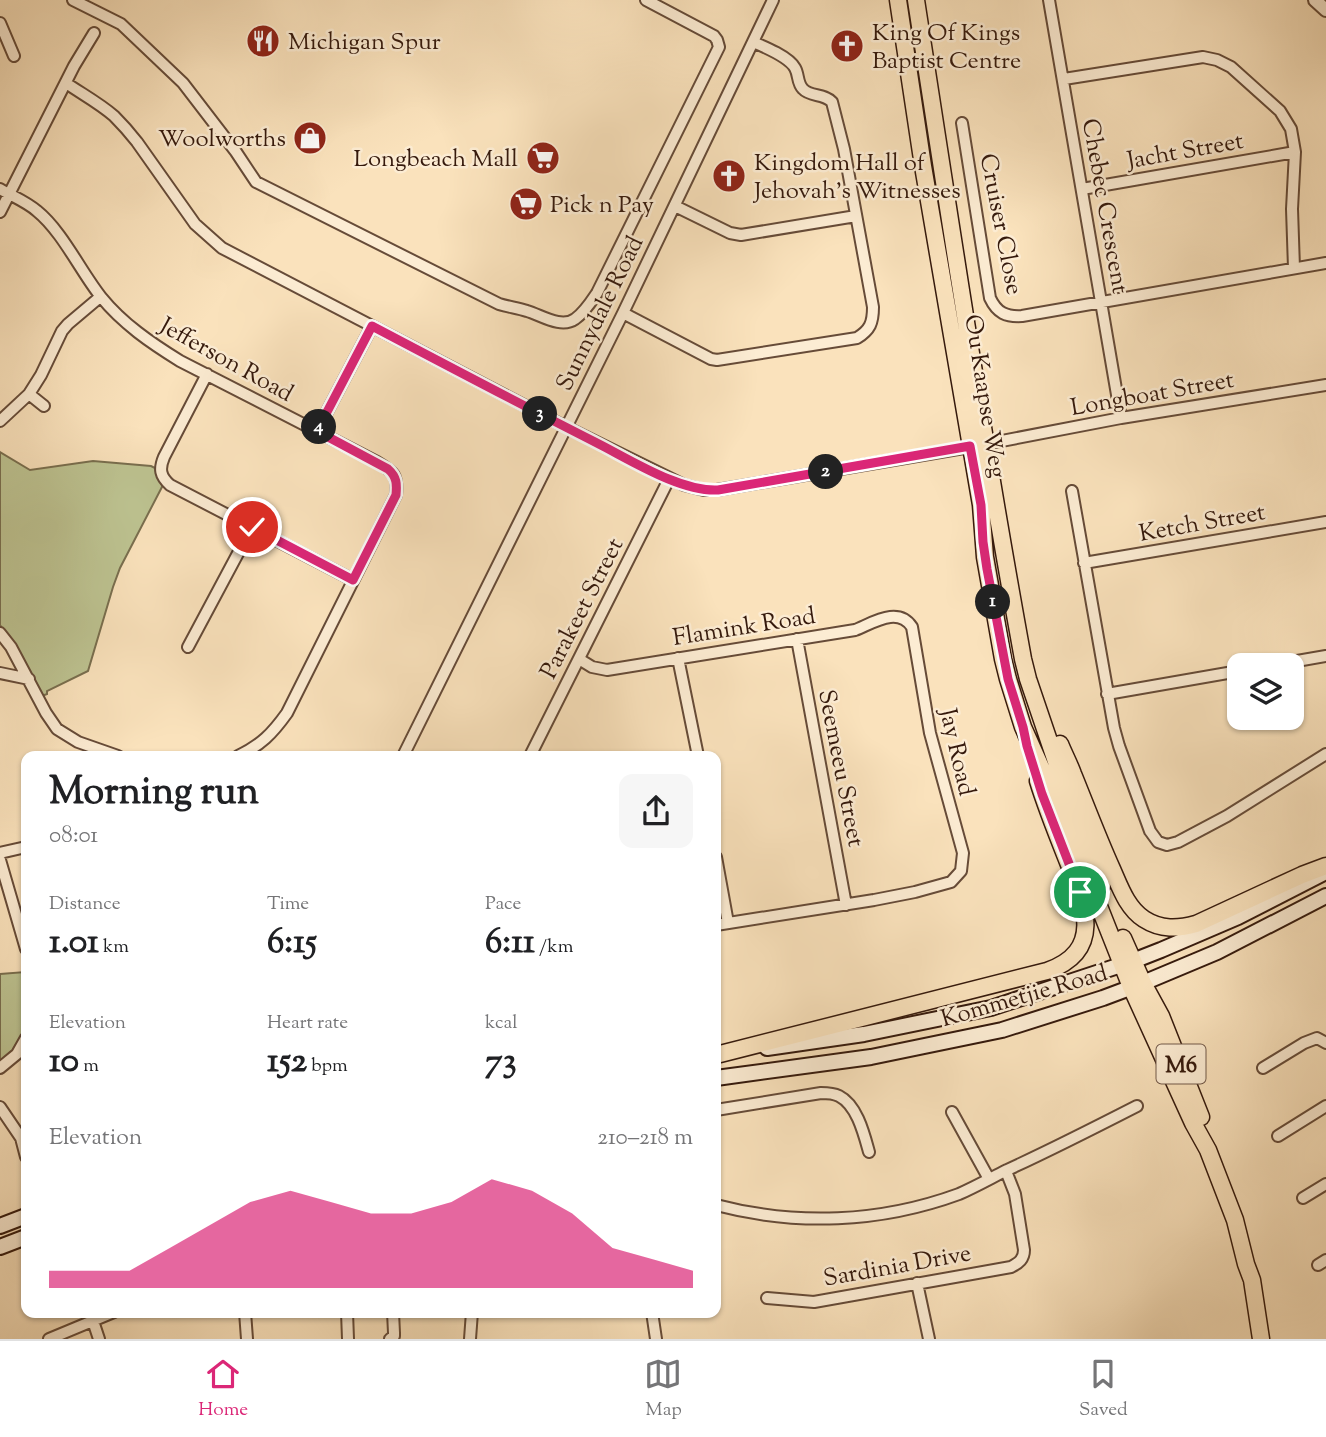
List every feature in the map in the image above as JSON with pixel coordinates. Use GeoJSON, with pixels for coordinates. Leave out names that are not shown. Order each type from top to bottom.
{"type":"FeatureCollection","features":[{"type":"Feature","properties":{"kind":"main road","name":"Ou Kaapse Weg"},"geometry":{"type":"LineString","coordinates":[[898,0],[954,344],[994,502],[1023,659],[1068,797],[1137,985]]}},
{"type":"Feature","properties":{"kind":"main road","name":"Ou Kaapse Weg"},"geometry":{"type":"LineString","coordinates":[[916,0],[978,445],[983,542],[1008,679],[1023,727],[1128,962]]}},
{"type":"Feature","properties":{"kind":"main road"},"geometry":{"type":"LineString","coordinates":[[1035,699],[1054,730],[1073,772],[1125,898],[1143,918],[1168,928],[1196,924],[1326,866]]}},
{"type":"Feature","properties":{"kind":"main road"},"geometry":{"type":"LineString","coordinates":[[721,1054],[1047,971],[1067,962],[1074,955],[1086,928],[1084,907],[1042,794],[1023,727]]}},
{"type":"Feature","properties":{"kind":"main road","name":"Kommetjie Road"},"geometry":{"type":"LineString","coordinates":[[721,1055],[864,1034],[991,1008],[1128,962],[1238,917],[1326,872]]}},
{"type":"Feature","properties":{"kind":"main road","name":"Kommetjie Road"},"geometry":{"type":"LineString","coordinates":[[721,1077],[871,1057],[1002,1030],[1137,985],[1217,952],[1326,896]]}},
{"type":"Feature","properties":{"kind":"main road","name":"M6"},"geometry":{"type":"LineString","coordinates":[[1137,985],[1161,1016],[1201,1118],[1208,1150],[1235,1220],[1252,1280],[1261,1339]]}},
{"type":"Feature","properties":{"kind":"main road"},"geometry":{"type":"LineString","coordinates":[[0,1226],[21,1218]]}},
{"type":"Feature","properties":{"kind":"main road"},"geometry":{"type":"LineString","coordinates":[[0,1247],[21,1239]]}},
{"type":"Feature","properties":{"kind":"main road","name":"M6"},"geometry":{"type":"LineString","coordinates":[[1246,1264],[1253,1339]]}},
{"type":"Feature","properties":{"kind":"street"},"geometry":{"type":"LineString","coordinates":[[73,0],[121,24],[183,83],[256,182],[499,304],[549,320],[568,322],[582,313],[597,293],[719,47],[714,36],[648,1]]}},
{"type":"Feature","properties":{"kind":"street","name":"Sunnydale Road"},"geometry":{"type":"LineString","coordinates":[[405,751],[623,313],[773,0]]}},
{"type":"Feature","properties":{"kind":"street","name":"Chebec Crescent"},"geometry":{"type":"LineString","coordinates":[[1049,0],[1121,418]]}},
{"type":"Feature","properties":{"kind":"street"},"geometry":{"type":"LineString","coordinates":[[1315,0],[1326,10]]}},
{"type":"Feature","properties":{"kind":"street"},"geometry":{"type":"LineString","coordinates":[[0,23],[14,57]]}},
{"type":"Feature","properties":{"kind":"street"},"geometry":{"type":"LineString","coordinates":[[0,212],[5,192],[94,33]]}},
{"type":"Feature","properties":{"kind":"street"},"geometry":{"type":"LineString","coordinates":[[623,313],[717,360],[857,338],[871,326],[873,307],[845,149],[832,102],[829,98],[804,90],[793,65],[753,42]]}},
{"type":"Feature","properties":{"kind":"street"},"geometry":{"type":"LineString","coordinates":[[1064,79],[1203,57],[1231,67],[1280,111],[1291,129],[1295,152],[1292,209],[1294,268]]}},
{"type":"Feature","properties":{"kind":"street","name":"Longboat Street"},"geometry":{"type":"LineString","coordinates":[[66,83],[100,105],[127,129],[195,224],[222,248],[566,427],[691,488],[718,490],[1121,418],[1326,385]]}},
{"type":"Feature","properties":{"kind":"street","name":"Cruiser Close"},"geometry":{"type":"LineString","coordinates":[[962,123],[990,298],[994,307],[1000,313],[1012,317],[1101,302]]}},
{"type":"Feature","properties":{"kind":"street","name":"Jacht Street"},"geometry":{"type":"LineString","coordinates":[[1082,188],[1295,152]]}},
{"type":"Feature","properties":{"kind":"street","name":"Jefferson Road"},"geometry":{"type":"LineString","coordinates":[[5,192],[36,210],[48,221],[100,297],[154,345],[388,469],[397,482],[396,495],[286,713],[267,738],[248,751]]}},
{"type":"Feature","properties":{"kind":"street"},"geometry":{"type":"LineString","coordinates":[[675,206],[741,236],[856,216]]}},
{"type":"Feature","properties":{"kind":"street"},"geometry":{"type":"LineString","coordinates":[[1101,302],[1326,263]]}},
{"type":"Feature","properties":{"kind":"street"},"geometry":{"type":"LineString","coordinates":[[0,421],[29,394],[68,324],[100,297]]}},
{"type":"Feature","properties":{"kind":"street"},"geometry":{"type":"LineString","coordinates":[[317,431],[372,326]]}},
{"type":"Feature","properties":{"kind":"street"},"geometry":{"type":"LineString","coordinates":[[206,374],[161,465],[161,472],[170,485],[353,580]]}},
{"type":"Feature","properties":{"kind":"street"},"geometry":{"type":"LineString","coordinates":[[29,394],[44,406]]}},
{"type":"Feature","properties":{"kind":"street","name":"Parakeet Street"},"geometry":{"type":"LineString","coordinates":[[533,751],[669,479]]}},
{"type":"Feature","properties":{"kind":"street"},"geometry":{"type":"LineString","coordinates":[[1072,491],[1107,694],[1119,746],[1150,831],[1158,842],[1167,845],[1182,840],[1227,816],[1326,754]]}},
{"type":"Feature","properties":{"kind":"street","name":"Ketch Street"},"geometry":{"type":"LineString","coordinates":[[1084,564],[1326,522]]}},
{"type":"Feature","properties":{"kind":"street"},"geometry":{"type":"LineString","coordinates":[[188,648],[252,527]]}},
{"type":"Feature","properties":{"kind":"street","name":"Flamink Road"},"geometry":{"type":"LineString","coordinates":[[579,659],[592,667],[607,670],[855,630],[895,616],[904,619],[912,627]]}},
{"type":"Feature","properties":{"kind":"street","name":"Jay Road"},"geometry":{"type":"LineString","coordinates":[[846,905],[951,882],[961,871],[963,853],[932,740],[912,627]]}},
{"type":"Feature","properties":{"kind":"street"},"geometry":{"type":"LineString","coordinates":[[0,633],[11,647],[57,729],[78,742],[104,751]]}},
{"type":"Feature","properties":{"kind":"street","name":"Seemeeu Street"},"geometry":{"type":"LineString","coordinates":[[797,639],[846,905]]}},
{"type":"Feature","properties":{"kind":"street"},"geometry":{"type":"LineString","coordinates":[[1304,660],[1326,656]]}},
{"type":"Feature","properties":{"kind":"street"},"geometry":{"type":"LineString","coordinates":[[678,658],[697,751]]}},
{"type":"Feature","properties":{"kind":"street"},"geometry":{"type":"LineString","coordinates":[[0,673],[29,679]]}},
{"type":"Feature","properties":{"kind":"street"},"geometry":{"type":"LineString","coordinates":[[1107,694],[1227,673]]}},
{"type":"Feature","properties":{"kind":"street"},"geometry":{"type":"LineString","coordinates":[[0,853],[21,848]]}},
{"type":"Feature","properties":{"kind":"street"},"geometry":{"type":"LineString","coordinates":[[0,860],[21,932]]}},
{"type":"Feature","properties":{"kind":"street"},"geometry":{"type":"LineString","coordinates":[[721,884],[728,923]]}},
{"type":"Feature","properties":{"kind":"street"},"geometry":{"type":"LineString","coordinates":[[721,924],[846,905]]}},
{"type":"Feature","properties":{"kind":"street"},"geometry":{"type":"LineString","coordinates":[[1263,1068],[1304,1042],[1317,1038],[1325,1041]]}},
{"type":"Feature","properties":{"kind":"street"},"geometry":{"type":"LineString","coordinates":[[0,1068],[21,1049]]}},
{"type":"Feature","properties":{"kind":"street"},"geometry":{"type":"LineString","coordinates":[[721,1109],[821,1093],[837,1095],[847,1102],[860,1124],[869,1152]]}},
{"type":"Feature","properties":{"kind":"street"},"geometry":{"type":"LineString","coordinates":[[721,1206],[785,1217],[838,1219],[905,1210],[961,1193],[1137,1106]]}},
{"type":"Feature","properties":{"kind":"street"},"geometry":{"type":"LineString","coordinates":[[1279,1136],[1326,1106]]}},
{"type":"Feature","properties":{"kind":"street"},"geometry":{"type":"LineString","coordinates":[[0,1107],[21,1138]]}},
{"type":"Feature","properties":{"kind":"street"},"geometry":{"type":"LineString","coordinates":[[952,1112],[989,1179]]}},
{"type":"Feature","properties":{"kind":"street","name":"Sardinia Drive"},"geometry":{"type":"LineString","coordinates":[[767,1298],[814,1302],[1011,1267],[1020,1262],[1024,1250],[1015,1194],[1006,1171]]}},
{"type":"Feature","properties":{"kind":"street"},"geometry":{"type":"LineString","coordinates":[[1303,1198],[1326,1184]]}},
{"type":"Feature","properties":{"kind":"street"},"geometry":{"type":"LineString","coordinates":[[917,1283],[929,1339]]}},
{"type":"Feature","properties":{"kind":"street"},"geometry":{"type":"LineString","coordinates":[[49,1339],[100,1318]]}},
{"type":"Feature","properties":{"kind":"street"},"geometry":{"type":"LineString","coordinates":[[245,1318],[247,1339]]}},
{"type":"Feature","properties":{"kind":"street"},"geometry":{"type":"LineString","coordinates":[[347,1318],[348,1339]]}},
{"type":"Feature","properties":{"kind":"street"},"geometry":{"type":"LineString","coordinates":[[390,1339],[394,1336],[393,1318]]}},
{"type":"Feature","properties":{"kind":"street"},"geometry":{"type":"LineString","coordinates":[[470,1339],[472,1318]]}},
{"type":"Feature","properties":{"kind":"street"},"geometry":{"type":"LineString","coordinates":[[653,1318],[656,1339]]}},
{"type":"Feature","properties":{"kind":"street"},"geometry":{"type":"LineString","coordinates":[[93,1321],[99,1339]]}},
{"type":"Feature","properties":{"kind":"green space"},"geometry":{"type":"Polygon","coordinates":[[[0,452],[30,470],[93,461],[151,466],[155,468],[163,485],[120,568],[88,671],[42,696],[22,656],[0,625],[0,452]]]}},
{"type":"Feature","properties":{"kind":"green space"},"geometry":{"type":"Polygon","coordinates":[[[21,972],[21,1036],[12,1051],[0,1061],[0,974],[21,972]]]}},
{"type":"Feature","properties":{"kind":"place","name":"Michigan Spur"},"geometry":{"type":"Point","coordinates":[263,41]}},
{"type":"Feature","properties":{"kind":"place","name":"King Of Kings Baptist Centre"},"geometry":{"type":"Point","coordinates":[847,46]}},
{"type":"Feature","properties":{"kind":"place","name":"Woolworths"},"geometry":{"type":"Point","coordinates":[310,138]}},
{"type":"Feature","properties":{"kind":"place","name":"Longbeach Mall"},"geometry":{"type":"Point","coordinates":[543,158]}},
{"type":"Feature","properties":{"kind":"place","name":"Kingdom Hall of Jehovah's Witnesses"},"geometry":{"type":"Point","coordinates":[729,176]}},
{"type":"Feature","properties":{"kind":"place","name":"Pick n Pay"},"geometry":{"type":"Point","coordinates":[526,204]}},
{"type":"Feature","properties":{"kind":"route"},"geometry":{"type":"LineString","coordinates":[[252,527],[353,580],[396,495],[397,482],[388,469],[317,431],[372,326],[566,427],[691,488],[718,490],[970,446],[1003,659],[1042,794],[1080,892]]}}]}
